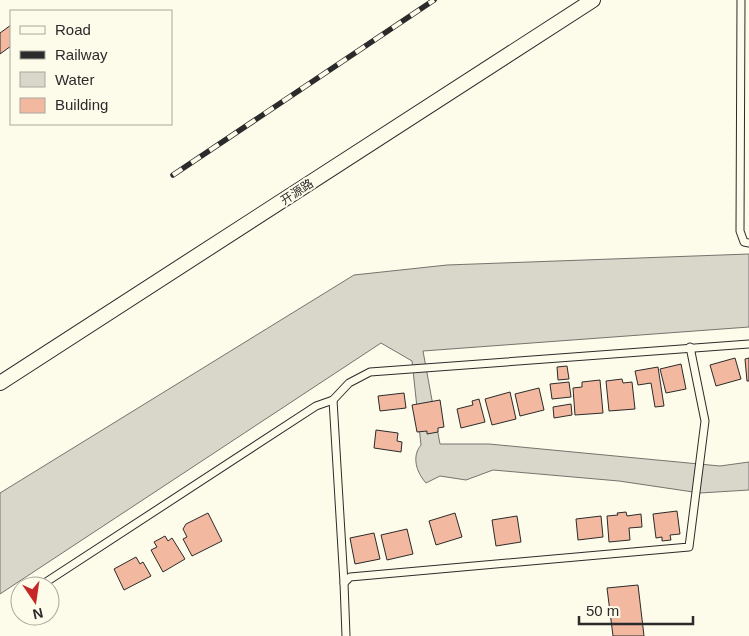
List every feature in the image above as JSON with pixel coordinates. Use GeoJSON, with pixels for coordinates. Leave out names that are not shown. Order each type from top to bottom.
{"type":"FeatureCollection","features":[{"type":"Feature","properties":{"kind":"street","name":"开源路"},"geometry":{"type":"LineString","coordinates":[[0,383],[593,0]]}},
{"type":"Feature","properties":{"kind":"lane"},"geometry":{"type":"LineString","coordinates":[[741,0],[740,231],[744,242],[749,243]]}},
{"type":"Feature","properties":{"kind":"lane"},"geometry":{"type":"LineString","coordinates":[[55,576],[316,406],[333,400],[349,383],[370,372],[749,344]]}},
{"type":"Feature","properties":{"kind":"lane"},"geometry":{"type":"LineString","coordinates":[[344,583],[350,577],[689,547],[705,421],[690,347]]}},
{"type":"Feature","properties":{"kind":"lane"},"geometry":{"type":"LineString","coordinates":[[333,400],[346,636]]}},
{"type":"Feature","properties":{"kind":"water"},"geometry":{"type":"Polygon","coordinates":[[[749,254],[749,327],[423,351],[440,444],[489,444],[720,466],[749,462],[749,490],[700,493],[619,481],[493,470],[466,480],[440,476],[426,483],[416,465],[416,455],[421,445],[412,361],[381,343],[27,576],[10,576],[10,587],[0,594],[0,493],[354,275],[447,265],[749,254]]]}},
{"type":"Feature","properties":{"kind":"building"},"geometry":{"type":"Polygon","coordinates":[[[10,26],[10,47],[0,54],[0,33],[10,26]]]}},
{"type":"Feature","properties":{"kind":"building"},"geometry":{"type":"Polygon","coordinates":[[[735,358],[741,379],[716,386],[710,365],[735,358]]]}},
{"type":"Feature","properties":{"kind":"building"},"geometry":{"type":"Polygon","coordinates":[[[749,358],[749,381],[747,381],[745,359],[749,358]]]}},
{"type":"Feature","properties":{"kind":"building"},"geometry":{"type":"Polygon","coordinates":[[[681,364],[686,389],[666,393],[660,369],[681,364]]]}},
{"type":"Feature","properties":{"kind":"building"},"geometry":{"type":"Polygon","coordinates":[[[567,366],[569,379],[558,380],[557,367],[567,366]]]}},
{"type":"Feature","properties":{"kind":"building"},"geometry":{"type":"Polygon","coordinates":[[[658,367],[664,406],[655,407],[651,383],[638,385],[635,371],[658,367]]]}},
{"type":"Feature","properties":{"kind":"building"},"geometry":{"type":"Polygon","coordinates":[[[622,379],[623,383],[632,382],[635,409],[609,411],[606,381],[622,379]]]}},
{"type":"Feature","properties":{"kind":"building"},"geometry":{"type":"Polygon","coordinates":[[[600,380],[603,413],[575,415],[573,388],[582,387],[582,382],[600,380]]]}},
{"type":"Feature","properties":{"kind":"building"},"geometry":{"type":"Polygon","coordinates":[[[569,382],[571,397],[552,399],[550,384],[569,382]]]}},
{"type":"Feature","properties":{"kind":"building"},"geometry":{"type":"Polygon","coordinates":[[[539,388],[544,410],[520,416],[515,394],[539,388]]]}},
{"type":"Feature","properties":{"kind":"building"},"geometry":{"type":"Polygon","coordinates":[[[510,392],[516,419],[492,425],[485,399],[510,392]]]}},
{"type":"Feature","properties":{"kind":"building"},"geometry":{"type":"Polygon","coordinates":[[[404,393],[406,408],[380,411],[378,396],[404,393]]]}},
{"type":"Feature","properties":{"kind":"building"},"geometry":{"type":"Polygon","coordinates":[[[479,399],[485,422],[461,428],[457,409],[473,405],[472,401],[479,399]]]}},
{"type":"Feature","properties":{"kind":"building"},"geometry":{"type":"Polygon","coordinates":[[[440,400],[444,427],[438,428],[438,432],[427,434],[427,431],[417,432],[412,405],[440,400]]]}},
{"type":"Feature","properties":{"kind":"building"},"geometry":{"type":"Polygon","coordinates":[[[571,404],[572,415],[554,418],[553,407],[571,404]]]}},
{"type":"Feature","properties":{"kind":"building"},"geometry":{"type":"Polygon","coordinates":[[[376,430],[398,433],[397,441],[402,442],[401,452],[374,448],[376,430]]]}},
{"type":"Feature","properties":{"kind":"building"},"geometry":{"type":"Polygon","coordinates":[[[677,511],[680,534],[670,535],[671,540],[662,541],[662,537],[656,538],[653,514],[677,511]]]}},
{"type":"Feature","properties":{"kind":"building"},"geometry":{"type":"Polygon","coordinates":[[[626,512],[627,516],[641,514],[642,527],[629,528],[630,540],[609,542],[607,516],[626,512]]]}},
{"type":"Feature","properties":{"kind":"building"},"geometry":{"type":"Polygon","coordinates":[[[208,513],[222,541],[192,556],[183,539],[187,537],[183,529],[186,524],[208,513]]]}},
{"type":"Feature","properties":{"kind":"building"},"geometry":{"type":"Polygon","coordinates":[[[455,513],[462,537],[436,545],[429,521],[455,513]]]}},
{"type":"Feature","properties":{"kind":"building"},"geometry":{"type":"Polygon","coordinates":[[[517,516],[521,542],[496,546],[492,520],[517,516]]]}},
{"type":"Feature","properties":{"kind":"building"},"geometry":{"type":"Polygon","coordinates":[[[601,516],[603,537],[578,540],[576,519],[601,516]]]}},
{"type":"Feature","properties":{"kind":"building"},"geometry":{"type":"Polygon","coordinates":[[[407,529],[413,554],[387,560],[381,535],[407,529]]]}},
{"type":"Feature","properties":{"kind":"building"},"geometry":{"type":"Polygon","coordinates":[[[374,533],[380,559],[355,564],[350,538],[374,533]]]}},
{"type":"Feature","properties":{"kind":"building"},"geometry":{"type":"Polygon","coordinates":[[[165,536],[168,541],[172,538],[185,559],[163,572],[151,550],[157,547],[154,542],[165,536]]]}},
{"type":"Feature","properties":{"kind":"building"},"geometry":{"type":"Polygon","coordinates":[[[136,557],[140,564],[143,562],[151,576],[124,590],[114,569],[136,557]]]}},
{"type":"Feature","properties":{"kind":"building"},"geometry":{"type":"Polygon","coordinates":[[[638,585],[644,636],[613,636],[607,588],[638,585]]]}},
{"type":"Feature","properties":{"kind":"railway"},"geometry":{"type":"LineString","coordinates":[[173,175],[434,0]]}}]}
